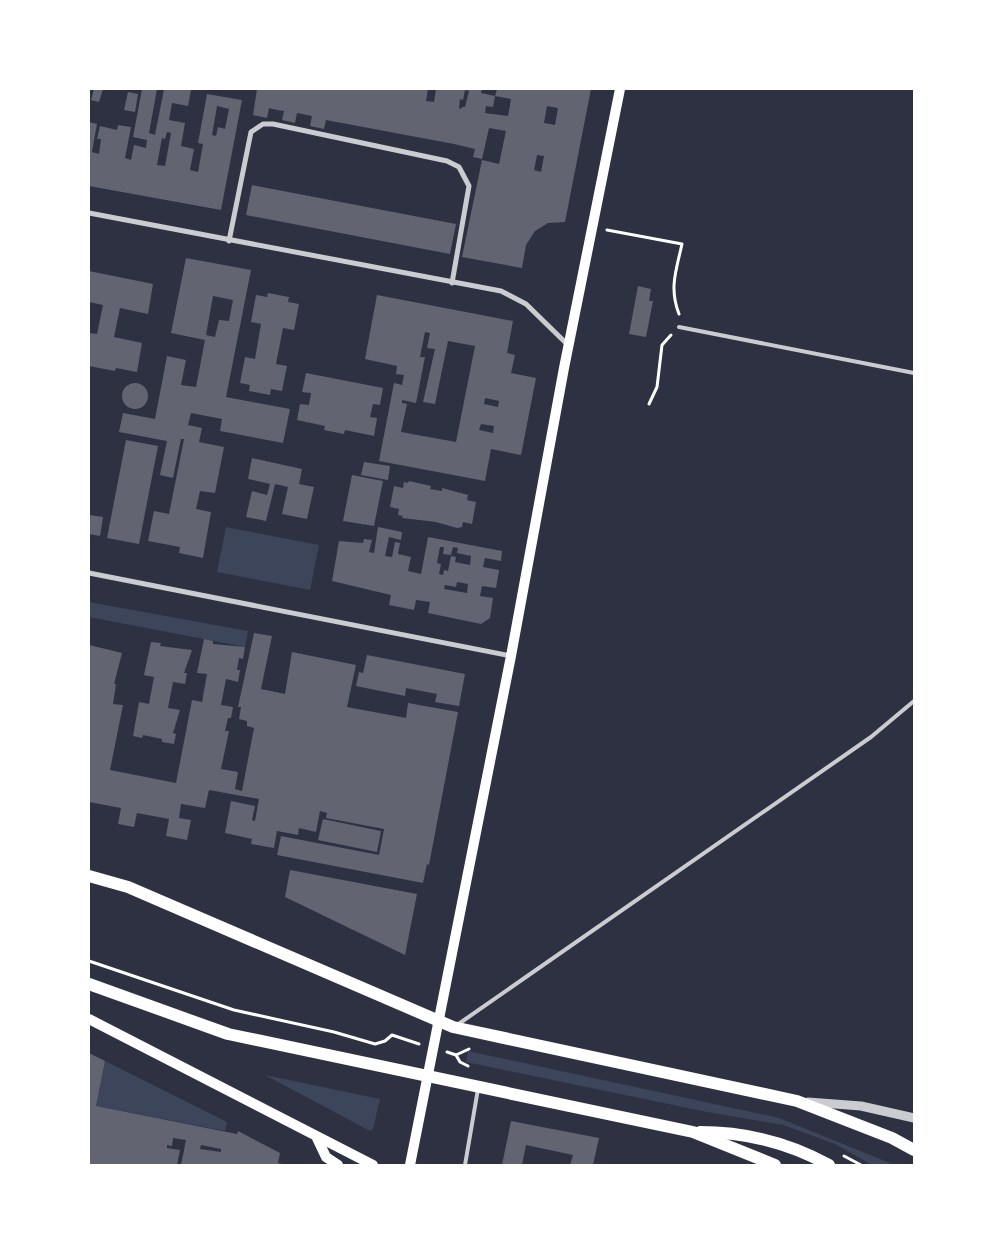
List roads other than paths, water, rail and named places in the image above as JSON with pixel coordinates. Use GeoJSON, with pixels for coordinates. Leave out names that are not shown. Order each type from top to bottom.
{"type":"FeatureCollection","features":[{"type":"Feature","properties":{"kind":"main road"},"geometry":{"type":"LineString","coordinates":[[410,1165],[511,656],[569,346],[620,89]]}},
{"type":"Feature","properties":{"kind":"main road"},"geometry":{"type":"LineString","coordinates":[[89,876],[128,887],[454,1027],[797,1101],[892,1138],[914,1150]]}},
{"type":"Feature","properties":{"kind":"main road"},"geometry":{"type":"LineString","coordinates":[[89,984],[228,1034],[693,1132],[775,1165]]}},
{"type":"Feature","properties":{"kind":"main road"},"geometry":{"type":"LineString","coordinates":[[89,1019],[317,1138],[373,1165]]}},
{"type":"Feature","properties":{"kind":"main road"},"geometry":{"type":"LineString","coordinates":[[693,1132],[728,1132],[769,1141],[810,1155],[829,1165]]}},
{"type":"Feature","properties":{"kind":"main road"},"geometry":{"type":"LineString","coordinates":[[317,1138],[326,1157],[338,1165]]}},
{"type":"Feature","properties":{"kind":"street"},"geometry":{"type":"LineString","coordinates":[[229,240],[251,132],[263,124],[273,124],[447,161],[458,167],[469,186],[452,283]]}},
{"type":"Feature","properties":{"kind":"street"},"geometry":{"type":"LineString","coordinates":[[89,213],[501,292],[513,296],[526,304],[569,346]]}},
{"type":"Feature","properties":{"kind":"street"},"geometry":{"type":"LineString","coordinates":[[89,573],[511,656]]}},
{"type":"Feature","properties":{"kind":"street"},"geometry":{"type":"LineString","coordinates":[[797,1101],[861,1106],[914,1118]]}},
{"type":"Feature","properties":{"kind":"lane"},"geometry":{"type":"LineString","coordinates":[[678,327],[914,373]]}},
{"type":"Feature","properties":{"kind":"lane"},"geometry":{"type":"LineString","coordinates":[[454,1027],[871,737],[914,702]]}},
{"type":"Feature","properties":{"kind":"lane"},"geometry":{"type":"LineString","coordinates":[[465,1165],[479,1087]]}}]}
